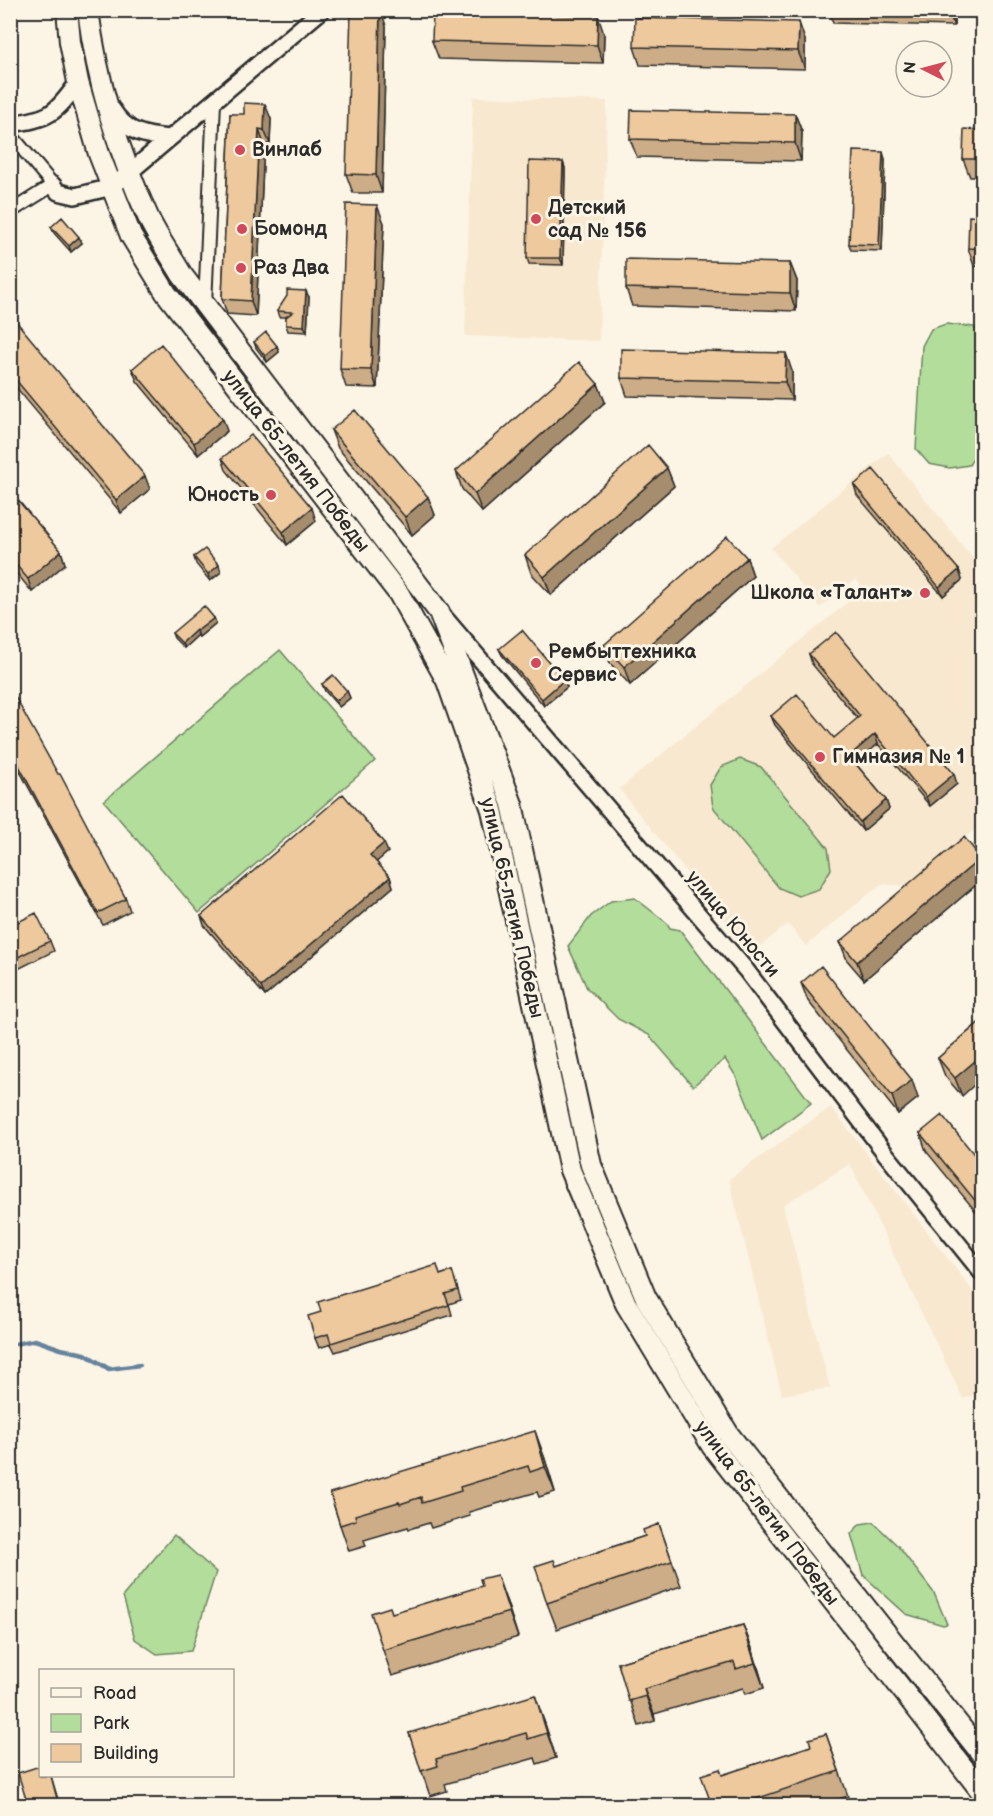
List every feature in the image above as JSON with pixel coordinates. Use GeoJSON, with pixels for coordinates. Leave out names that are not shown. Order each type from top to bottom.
{"type":"FeatureCollection","features":[{"type":"Feature","properties":{"kind":"main road","name":"улица 65-летия Победы"},"geometry":{"type":"LineString","coordinates":[[67,10],[70,42],[78,82],[99,154],[131,236],[166,293],[399,594],[447,681],[492,810],[570,1170],[626,1304],[712,1446],[982,1792]]}},
{"type":"Feature","properties":{"kind":"main road"},"geometry":{"type":"LineString","coordinates":[[88,10],[106,98]]}},
{"type":"Feature","properties":{"kind":"main road","name":"улица 65-летия Победы"},"geometry":{"type":"LineString","coordinates":[[106,98],[130,173],[150,221],[182,274],[439,612],[512,804],[591,1165],[646,1298],[729,1435],[982,1754]]}},
{"type":"Feature","properties":{"kind":"street"},"geometry":{"type":"LineString","coordinates":[[10,134],[58,192],[75,196],[112,187],[322,10]]}},
{"type":"Feature","properties":{"kind":"street"},"geometry":{"type":"LineString","coordinates":[[10,124],[42,119],[52,113],[64,102],[78,82]]}},
{"type":"Feature","properties":{"kind":"street"},"geometry":{"type":"LineString","coordinates":[[106,98],[121,122],[146,136],[170,138]]}},
{"type":"Feature","properties":{"kind":"street"},"geometry":{"type":"LineString","coordinates":[[205,305],[214,102]]}},
{"type":"Feature","properties":{"kind":"street"},"geometry":{"type":"LineString","coordinates":[[10,213],[54,185]]}},
{"type":"Feature","properties":{"kind":"street","name":"улица Юности"},"geometry":{"type":"LineString","coordinates":[[439,612],[746,970],[885,1153],[982,1273]]}},
{"type":"Feature","properties":{"kind":"shaded area","name":"Детский сад № 156"},"geometry":{"type":"Polygon","coordinates":[[[473,97],[607,101],[599,341],[465,336],[473,97]]]}},
{"type":"Feature","properties":{"kind":"shaded area","name":"Гимназия № 1"},"geometry":{"type":"Polygon","coordinates":[[[888,453],[982,570],[982,718],[974,725],[982,719],[982,824],[905,886],[881,884],[806,946],[788,924],[752,953],[619,789],[864,589],[856,579],[820,608],[771,548],[888,453]]]}},
{"type":"Feature","properties":{"kind":"shaded area"},"geometry":{"type":"Polygon","coordinates":[[[831,1107],[982,1303],[982,1392],[963,1399],[850,1164],[783,1205],[830,1388],[782,1395],[729,1179],[831,1107]]]}},
{"type":"Feature","properties":{"kind":"green space"},"geometry":{"type":"Polygon","coordinates":[[[946,324],[974,327],[982,337],[982,379],[977,452],[969,465],[950,468],[929,464],[916,449],[922,346],[931,329],[946,324]]]}},
{"type":"Feature","properties":{"kind":"green space"},"geometry":{"type":"Polygon","coordinates":[[[280,650],[375,761],[199,913],[104,801],[280,650]]]}},
{"type":"Feature","properties":{"kind":"green space"},"geometry":{"type":"Polygon","coordinates":[[[740,759],[761,767],[828,848],[831,869],[819,889],[798,896],[779,888],[713,807],[710,785],[721,767],[740,759]]]}},
{"type":"Feature","properties":{"kind":"green space"},"geometry":{"type":"Polygon","coordinates":[[[635,898],[667,923],[670,928],[680,930],[811,1103],[762,1140],[737,1078],[725,1059],[693,1086],[649,1035],[618,1019],[587,988],[568,946],[591,916],[611,901],[635,898]]]}},
{"type":"Feature","properties":{"kind":"green space"},"geometry":{"type":"Polygon","coordinates":[[[873,1522],[898,1546],[934,1593],[947,1624],[943,1625],[906,1614],[863,1575],[851,1534],[860,1524],[873,1522]]]}},
{"type":"Feature","properties":{"kind":"green space"},"geometry":{"type":"Polygon","coordinates":[[[174,1535],[216,1572],[191,1651],[157,1654],[135,1639],[123,1596],[174,1535]]]}},
{"type":"Feature","properties":{"kind":"building"},"geometry":{"type":"Polygon","coordinates":[[[351,10],[380,10],[376,175],[346,174],[351,10]]]}},
{"type":"Feature","properties":{"kind":"building"},"geometry":{"type":"Polygon","coordinates":[[[433,12],[598,16],[597,45],[432,41],[433,12]]]}},
{"type":"Feature","properties":{"kind":"building"},"geometry":{"type":"Polygon","coordinates":[[[635,18],[799,22],[798,51],[634,47],[635,18]]]}},
{"type":"Feature","properties":{"kind":"building"},"geometry":{"type":"Polygon","coordinates":[[[244,103],[265,104],[264,130],[259,129],[251,301],[222,299],[230,114],[244,114],[244,103]]]}},
{"type":"Feature","properties":{"kind":"building"},"geometry":{"type":"Polygon","coordinates":[[[631,110],[795,114],[795,143],[630,139],[631,110]]]}},
{"type":"Feature","properties":{"kind":"building"},"geometry":{"type":"Polygon","coordinates":[[[964,129],[982,130],[982,159],[963,159],[964,129]]]}},
{"type":"Feature","properties":{"kind":"building"},"geometry":{"type":"Polygon","coordinates":[[[853,151],[883,152],[879,245],[849,244],[853,151]]]}},
{"type":"Feature","properties":{"kind":"building"},"geometry":{"type":"Polygon","coordinates":[[[529,161],[563,162],[560,258],[527,258],[529,161]]]}},
{"type":"Feature","properties":{"kind":"building"},"geometry":{"type":"Polygon","coordinates":[[[346,204],[377,205],[371,370],[340,369],[346,204]]]}},
{"type":"Feature","properties":{"kind":"building"},"geometry":{"type":"Polygon","coordinates":[[[969,216],[982,217],[982,249],[968,248],[969,216]]]}},
{"type":"Feature","properties":{"kind":"building"},"geometry":{"type":"Polygon","coordinates":[[[62,217],[79,237],[69,246],[51,227],[62,217]]]}},
{"type":"Feature","properties":{"kind":"building"},"geometry":{"type":"Polygon","coordinates":[[[626,259],[790,263],[790,293],[626,288],[626,259]]]}},
{"type":"Feature","properties":{"kind":"building"},"geometry":{"type":"Polygon","coordinates":[[[287,290],[306,291],[304,326],[286,325],[286,317],[293,312],[277,311],[287,296],[287,290]]]}},
{"type":"Feature","properties":{"kind":"building"},"geometry":{"type":"Polygon","coordinates":[[[15,320],[145,476],[116,500],[10,373],[10,323],[15,320]]]}},
{"type":"Feature","properties":{"kind":"building"},"geometry":{"type":"Polygon","coordinates":[[[266,332],[277,346],[265,356],[254,342],[266,332]]]}},
{"type":"Feature","properties":{"kind":"building"},"geometry":{"type":"Polygon","coordinates":[[[161,344],[223,419],[194,443],[132,369],[161,344]]]}},
{"type":"Feature","properties":{"kind":"building"},"geometry":{"type":"Polygon","coordinates":[[[621,349],[786,353],[785,382],[621,378],[621,349]]]}},
{"type":"Feature","properties":{"kind":"building"},"geometry":{"type":"Polygon","coordinates":[[[579,362],[598,384],[475,494],[456,471],[579,362]]]}},
{"type":"Feature","properties":{"kind":"building"},"geometry":{"type":"Polygon","coordinates":[[[355,410],[428,497],[405,517],[331,430],[355,410]]]}},
{"type":"Feature","properties":{"kind":"building","name":"Юность"},"geometry":{"type":"Polygon","coordinates":[[[251,435],[312,508],[283,532],[222,458],[251,435]]]}},
{"type":"Feature","properties":{"kind":"building"},"geometry":{"type":"Polygon","coordinates":[[[648,445],[667,468],[544,577],[525,555],[648,445]]]}},
{"type":"Feature","properties":{"kind":"building"},"geometry":{"type":"Polygon","coordinates":[[[873,469],[959,570],[939,587],[854,485],[873,469]]]}},
{"type":"Feature","properties":{"kind":"building"},"geometry":{"type":"Polygon","coordinates":[[[10,491],[61,551],[28,579],[10,558],[10,491]]]}},
{"type":"Feature","properties":{"kind":"building"},"geometry":{"type":"Polygon","coordinates":[[[727,536],[747,558],[624,667],[604,645],[727,536]]]}},
{"type":"Feature","properties":{"kind":"building"},"geometry":{"type":"Polygon","coordinates":[[[205,549],[219,565],[208,574],[194,557],[205,549]]]}},
{"type":"Feature","properties":{"kind":"building"},"geometry":{"type":"Polygon","coordinates":[[[204,606],[214,618],[182,643],[172,633],[204,606]]]}},
{"type":"Feature","properties":{"kind":"building"},"geometry":{"type":"Polygon","coordinates":[[[522,630],[564,680],[542,699],[499,649],[522,630]]]}},
{"type":"Feature","properties":{"kind":"building"},"geometry":{"type":"Polygon","coordinates":[[[836,632],[954,774],[926,797],[875,734],[849,756],[886,800],[860,822],[771,716],[797,694],[834,738],[860,716],[809,654],[836,632]]]}},
{"type":"Feature","properties":{"kind":"building"},"geometry":{"type":"Polygon","coordinates":[[[333,675],[347,691],[336,701],[322,684],[333,675]]]}},
{"type":"Feature","properties":{"kind":"building"},"geometry":{"type":"Polygon","coordinates":[[[10,688],[60,774],[126,899],[98,913],[10,749],[10,688]]]}},
{"type":"Feature","properties":{"kind":"building"},"geometry":{"type":"Polygon","coordinates":[[[343,794],[384,843],[370,855],[390,877],[261,987],[201,916],[343,794]]]}},
{"type":"Feature","properties":{"kind":"building"},"geometry":{"type":"Polygon","coordinates":[[[964,837],[981,858],[857,962],[840,942],[964,837]]]}},
{"type":"Feature","properties":{"kind":"building"},"geometry":{"type":"Polygon","coordinates":[[[36,913],[50,941],[10,961],[10,926],[36,913]]]}},
{"type":"Feature","properties":{"kind":"building"},"geometry":{"type":"Polygon","coordinates":[[[821,966],[912,1080],[892,1096],[801,983],[821,966]]]}},
{"type":"Feature","properties":{"kind":"building"},"geometry":{"type":"Polygon","coordinates":[[[982,1020],[982,1055],[955,1078],[938,1058],[982,1020]]]}},
{"type":"Feature","properties":{"kind":"building"},"geometry":{"type":"Polygon","coordinates":[[[942,1115],[982,1164],[982,1209],[920,1133],[942,1115]]]}},
{"type":"Feature","properties":{"kind":"building"},"geometry":{"type":"Polygon","coordinates":[[[437,1265],[440,1275],[452,1271],[458,1290],[445,1294],[449,1305],[331,1343],[328,1334],[315,1338],[308,1316],[321,1312],[318,1302],[437,1265]]]}},
{"type":"Feature","properties":{"kind":"building"},"geometry":{"type":"Polygon","coordinates":[[[535,1431],[545,1467],[530,1472],[528,1466],[460,1487],[461,1491],[422,1503],[421,1497],[400,1504],[399,1502],[355,1515],[356,1520],[340,1525],[330,1493],[535,1431]]]}},
{"type":"Feature","properties":{"kind":"building"},"geometry":{"type":"Polygon","coordinates":[[[659,1524],[672,1561],[547,1603],[535,1566],[554,1560],[556,1566],[645,1536],[643,1530],[659,1524]]]}},
{"type":"Feature","properties":{"kind":"building"},"geometry":{"type":"Polygon","coordinates":[[[497,1575],[509,1612],[383,1650],[371,1613],[390,1607],[392,1613],[482,1586],[480,1579],[497,1575]]]}},
{"type":"Feature","properties":{"kind":"building"},"geometry":{"type":"Polygon","coordinates":[[[743,1625],[755,1663],[736,1669],[734,1662],[644,1689],[646,1696],[629,1701],[618,1663],[743,1625]]]}},
{"type":"Feature","properties":{"kind":"building"},"geometry":{"type":"Polygon","coordinates":[[[535,1695],[547,1733],[528,1739],[526,1733],[436,1759],[438,1766],[421,1771],[409,1733],[535,1695]]]}},
{"type":"Feature","properties":{"kind":"building"},"geometry":{"type":"Polygon","coordinates":[[[826,1734],[839,1771],[735,1806],[712,1806],[701,1775],[720,1769],[722,1775],[811,1746],[809,1739],[826,1734]]]}},
{"type":"Feature","properties":{"kind":"building"},"geometry":{"type":"Polygon","coordinates":[[[39,1766],[39,1777],[51,1777],[59,1806],[28,1806],[18,1773],[39,1766]]]}},
{"type":"Feature","properties":{"kind":"waterway"},"geometry":{"type":"LineString","coordinates":[[10,1345],[35,1340],[85,1354],[109,1369],[140,1365]]}},
{"type":"Feature","properties":{"kind":"place","name":"Винлаб"},"geometry":{"type":"Point","coordinates":[240,150]}},
{"type":"Feature","properties":{"kind":"place","name":"Детский сад № 156"},"geometry":{"type":"Point","coordinates":[536,219]}},
{"type":"Feature","properties":{"kind":"place","name":"Бомонд"},"geometry":{"type":"Point","coordinates":[242,229]}},
{"type":"Feature","properties":{"kind":"place","name":"Раз Два"},"geometry":{"type":"Point","coordinates":[241,268]}},
{"type":"Feature","properties":{"kind":"place","name":"Юность"},"geometry":{"type":"Point","coordinates":[271,495]}},
{"type":"Feature","properties":{"kind":"place","name":"Школа «Талант»"},"geometry":{"type":"Point","coordinates":[925,593]}},
{"type":"Feature","properties":{"kind":"place","name":"Рембыттехника Сервис"},"geometry":{"type":"Point","coordinates":[536,663]}},
{"type":"Feature","properties":{"kind":"place","name":"Гимназия № 1"},"geometry":{"type":"Point","coordinates":[820,757]}}]}
